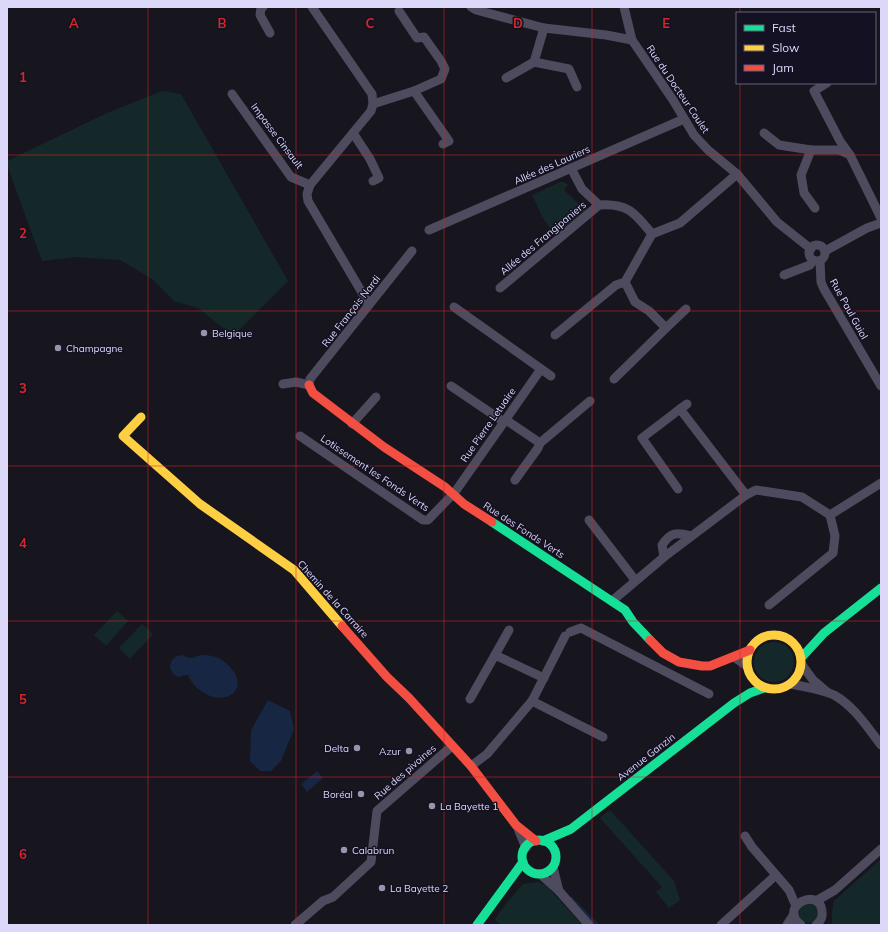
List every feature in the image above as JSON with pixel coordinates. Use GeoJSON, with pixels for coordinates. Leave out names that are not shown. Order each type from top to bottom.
{"type":"FeatureCollection","features":[{"type":"Feature","properties":{"kind":"street"},"geometry":{"type":"LineString","coordinates":[[263,7],[261,8],[260,15],[270,33]]}},
{"type":"Feature","properties":{"kind":"street"},"geometry":{"type":"LineString","coordinates":[[312,7],[363,79],[372,94],[374,104],[371,111],[310,185],[307,194],[308,201],[367,301],[368,306]]}},
{"type":"Feature","properties":{"kind":"street"},"geometry":{"type":"LineString","coordinates":[[471,7],[476,10],[544,28],[606,35],[632,40],[624,7]]}},
{"type":"Feature","properties":{"kind":"street"},"geometry":{"type":"LineString","coordinates":[[374,104],[414,91],[441,79],[445,69],[424,37],[417,38],[399,11]]}},
{"type":"Feature","properties":{"kind":"street"},"geometry":{"type":"LineString","coordinates":[[534,62],[544,28]]}},
{"type":"Feature","properties":{"kind":"street","name":"Rue du Docteur Coulet"},"geometry":{"type":"LineString","coordinates":[[632,40],[673,100],[694,135],[708,150],[737,174],[776,222],[810,249]]}},
{"type":"Feature","properties":{"kind":"street"},"geometry":{"type":"LineString","coordinates":[[506,78],[534,62],[569,69],[577,87]]}},
{"type":"Feature","properties":{"kind":"street"},"geometry":{"type":"LineString","coordinates":[[825,84],[814,91],[840,141],[850,155],[881,218]]}},
{"type":"Feature","properties":{"kind":"street"},"geometry":{"type":"LineString","coordinates":[[414,91],[449,141],[443,144]]}},
{"type":"Feature","properties":{"kind":"street","name":"Impasse Cinsault"},"geometry":{"type":"LineString","coordinates":[[232,94],[291,177],[310,185]]}},
{"type":"Feature","properties":{"kind":"street","name":"Allée des Lauriers"},"geometry":{"type":"LineString","coordinates":[[429,230],[684,118]]}},
{"type":"Feature","properties":{"kind":"street"},"geometry":{"type":"LineString","coordinates":[[353,133],[370,159],[378,178],[373,181]]}},
{"type":"Feature","properties":{"kind":"street"},"geometry":{"type":"LineString","coordinates":[[764,133],[779,145],[811,150],[839,150],[850,155]]}},
{"type":"Feature","properties":{"kind":"street"},"geometry":{"type":"LineString","coordinates":[[811,150],[801,175],[804,193],[815,208]]}},
{"type":"Feature","properties":{"kind":"street"},"geometry":{"type":"LineString","coordinates":[[571,168],[582,189],[600,205],[612,204],[628,209],[640,219],[652,234]]}},
{"type":"Feature","properties":{"kind":"street"},"geometry":{"type":"LineString","coordinates":[[555,335],[616,285],[625,282],[652,234],[680,222],[737,174]]}},
{"type":"Feature","properties":{"kind":"street","name":"Allée des Frangipaniers"},"geometry":{"type":"LineString","coordinates":[[500,288],[600,205]]}},
{"type":"Feature","properties":{"kind":"street"},"geometry":{"type":"LineString","coordinates":[[825,251],[867,228],[881,223]]}},
{"type":"Feature","properties":{"kind":"street"},"geometry":{"type":"LineString","coordinates":[[817,260],[810,255],[810,249],[818,246],[823,248],[825,251]]}},
{"type":"Feature","properties":{"kind":"street","name":"Rue François Nardi"},"geometry":{"type":"LineString","coordinates":[[309,385],[310,379],[412,251]]}},
{"type":"Feature","properties":{"kind":"street"},"geometry":{"type":"LineString","coordinates":[[784,275],[810,265],[825,256],[825,251]]}},
{"type":"Feature","properties":{"kind":"street","name":"Rue Paul Guiol"},"geometry":{"type":"LineString","coordinates":[[817,260],[821,282],[824,289],[881,386]]}},
{"type":"Feature","properties":{"kind":"street"},"geometry":{"type":"LineString","coordinates":[[625,282],[635,302],[649,311],[666,328]]}},
{"type":"Feature","properties":{"kind":"street"},"geometry":{"type":"LineString","coordinates":[[454,307],[552,376]]}},
{"type":"Feature","properties":{"kind":"street"},"geometry":{"type":"LineString","coordinates":[[614,379],[686,309]]}},
{"type":"Feature","properties":{"kind":"street","name":"Rue Pierre Letuaire"},"geometry":{"type":"LineString","coordinates":[[453,494],[541,369]]}},
{"type":"Feature","properties":{"kind":"street"},"geometry":{"type":"LineString","coordinates":[[283,384],[296,382],[309,385]]}},
{"type":"Feature","properties":{"kind":"street","name":"Rue des Fonds Verts"},"geometry":{"type":"LineString","coordinates":[[309,385],[313,393],[352,424],[445,487],[464,504],[612,600],[625,610],[633,622],[663,653],[679,662],[710,666],[750,650]]}},
{"type":"Feature","properties":{"kind":"street"},"geometry":{"type":"LineString","coordinates":[[451,386],[540,443]]}},
{"type":"Feature","properties":{"kind":"street"},"geometry":{"type":"LineString","coordinates":[[352,424],[376,397]]}},
{"type":"Feature","properties":{"kind":"street"},"geometry":{"type":"LineString","coordinates":[[515,480],[540,443],[590,402]]}},
{"type":"Feature","properties":{"kind":"street"},"geometry":{"type":"LineString","coordinates":[[678,489],[642,438],[683,407],[746,495]]}},
{"type":"Feature","properties":{"kind":"street","name":"Chemin de la Carraire"},"geometry":{"type":"LineString","coordinates":[[141,417],[123,436],[200,504],[294,570],[387,677],[409,698],[471,766],[516,825],[526,848]]}},
{"type":"Feature","properties":{"kind":"street","name":"Lotissement les Fonds Verts"},"geometry":{"type":"LineString","coordinates":[[300,436],[423,520],[428,520],[453,494]]}},
{"type":"Feature","properties":{"kind":"street"},"geometry":{"type":"LineString","coordinates":[[830,515],[881,482]]}},
{"type":"Feature","properties":{"kind":"street"},"geometry":{"type":"LineString","coordinates":[[612,600],[691,536],[746,495],[756,490],[802,497],[830,515],[835,536],[833,554],[769,605]]}},
{"type":"Feature","properties":{"kind":"street"},"geometry":{"type":"LineString","coordinates":[[589,520],[635,580]]}},
{"type":"Feature","properties":{"kind":"street"},"geometry":{"type":"LineString","coordinates":[[664,557],[662,545],[667,537],[679,533],[691,536]]}},
{"type":"Feature","properties":{"kind":"street"},"geometry":{"type":"LineString","coordinates":[[734,657],[746,677],[753,679],[764,688],[773,690],[783,688],[791,684],[800,672],[802,662],[824,633],[881,588]]}},
{"type":"Feature","properties":{"kind":"street"},"geometry":{"type":"LineString","coordinates":[[471,766],[487,754],[532,701],[567,634],[580,628],[709,694]]}},
{"type":"Feature","properties":{"kind":"street"},"geometry":{"type":"LineString","coordinates":[[470,699],[509,630]]}},
{"type":"Feature","properties":{"kind":"street"},"geometry":{"type":"LineString","coordinates":[[792,641],[804,640],[824,633]]}},
{"type":"Feature","properties":{"kind":"street"},"geometry":{"type":"LineString","coordinates":[[746,677],[747,658],[754,644],[760,638],[768,635],[784,636],[792,641],[800,651],[802,662],[813,680],[828,693],[843,701],[856,713],[881,745]]}},
{"type":"Feature","properties":{"kind":"street"},"geometry":{"type":"LineString","coordinates":[[495,655],[544,678]]}},
{"type":"Feature","properties":{"kind":"street"},"geometry":{"type":"LineString","coordinates":[[672,675],[679,662]]}},
{"type":"Feature","properties":{"kind":"street","name":"Avenue Ganzin"},"geometry":{"type":"LineString","coordinates":[[734,703],[746,677]]}},
{"type":"Feature","properties":{"kind":"street"},"geometry":{"type":"LineString","coordinates":[[791,684],[828,693]]}},
{"type":"Feature","properties":{"kind":"street","name":"Avenue Ganzin"},"geometry":{"type":"LineString","coordinates":[[540,841],[571,829],[734,703],[750,693],[764,688]]}},
{"type":"Feature","properties":{"kind":"street"},"geometry":{"type":"LineString","coordinates":[[532,701],[603,737]]}},
{"type":"Feature","properties":{"kind":"street","name":"Rue des pivoines"},"geometry":{"type":"LineString","coordinates":[[295,925],[323,901],[333,897],[370,862],[376,811],[452,746]]}},
{"type":"Feature","properties":{"kind":"street","name":"Chemin de la Carraire"},"geometry":{"type":"LineString","coordinates":[[516,825],[540,841]]}},
{"type":"Feature","properties":{"kind":"street","name":"Avenue Ganzin"},"geometry":{"type":"LineString","coordinates":[[555,853],[571,829]]}},
{"type":"Feature","properties":{"kind":"street"},"geometry":{"type":"LineString","coordinates":[[745,836],[752,847],[789,890],[805,900]]}},
{"type":"Feature","properties":{"kind":"street"},"geometry":{"type":"LineString","coordinates":[[487,925],[506,898],[522,880],[536,873],[550,871],[553,867],[556,860],[553,847],[548,843],[540,841],[529,844],[526,848],[523,855],[525,867],[536,873],[559,891],[589,925]]}},
{"type":"Feature","properties":{"kind":"street"},"geometry":{"type":"LineString","coordinates":[[819,905],[834,890],[881,850]]}},
{"type":"Feature","properties":{"kind":"street"},"geometry":{"type":"LineString","coordinates":[[477,925],[523,862]]}},
{"type":"Feature","properties":{"kind":"street"},"geometry":{"type":"LineString","coordinates":[[553,867],[559,891]]}},
{"type":"Feature","properties":{"kind":"street"},"geometry":{"type":"LineString","coordinates":[[721,925],[776,876]]}},
{"type":"Feature","properties":{"kind":"street"},"geometry":{"type":"LineString","coordinates":[[789,890],[797,921],[801,925]]}},
{"type":"Feature","properties":{"kind":"street"},"geometry":{"type":"LineString","coordinates":[[787,925],[799,903],[812,899],[819,905],[820,923]]}},
{"type":"Feature","properties":{"kind":"green space"},"geometry":{"type":"Polygon","coordinates":[[[162,91],[181,94],[288,281],[233,336],[198,308],[174,301],[152,279],[120,260],[76,257],[42,261],[7,165],[7,161],[107,113],[162,91]]]}},
{"type":"Feature","properties":{"kind":"green space"},"geometry":{"type":"Polygon","coordinates":[[[560,182],[564,182],[568,185],[564,190],[579,204],[584,200],[586,209],[580,217],[565,230],[561,225],[553,232],[543,218],[532,195],[560,182]]]}},
{"type":"Feature","properties":{"kind":"green space"},"geometry":{"type":"Polygon","coordinates":[[[117,611],[128,621],[106,646],[94,635],[117,611]]]}},
{"type":"Feature","properties":{"kind":"green space"},"geometry":{"type":"Polygon","coordinates":[[[142,624],[153,634],[130,659],[119,648],[142,624]]]}},
{"type":"Feature","properties":{"kind":"green space"},"geometry":{"type":"Polygon","coordinates":[[[778,642],[785,645],[791,651],[794,662],[793,670],[785,679],[778,682],[770,682],[763,679],[755,670],[754,658],[757,651],[766,643],[778,642]]]}},
{"type":"Feature","properties":{"kind":"green space"},"geometry":{"type":"Polygon","coordinates":[[[610,810],[674,881],[680,900],[669,908],[656,892],[662,887],[600,818],[610,810]]]}},
{"type":"Feature","properties":{"kind":"green space"},"geometry":{"type":"Polygon","coordinates":[[[881,859],[881,925],[832,925],[834,901],[881,859]]]}},
{"type":"Feature","properties":{"kind":"green space"},"geometry":{"type":"Polygon","coordinates":[[[538,882],[547,886],[582,925],[500,925],[495,919],[523,884],[538,882]]]}},
{"type":"Feature","properties":{"kind":"green space"},"geometry":{"type":"Polygon","coordinates":[[[809,903],[816,906],[819,913],[816,920],[809,923],[802,920],[799,913],[802,906],[809,903]]]}},
{"type":"Feature","properties":{"kind":"water"},"geometry":{"type":"Polygon","coordinates":[[[182,655],[191,658],[199,655],[207,655],[223,661],[235,674],[238,684],[236,690],[226,697],[213,697],[200,691],[188,675],[178,677],[173,674],[170,667],[171,662],[173,658],[182,655]]]}},
{"type":"Feature","properties":{"kind":"water"},"geometry":{"type":"Polygon","coordinates":[[[268,700],[290,711],[294,729],[281,761],[271,771],[260,771],[250,761],[251,730],[268,700]]]}},
{"type":"Feature","properties":{"kind":"water"},"geometry":{"type":"Polygon","coordinates":[[[317,771],[323,778],[307,792],[301,784],[317,771]]]}},
{"type":"Feature","properties":{"kind":"waterway"},"geometry":{"type":"LineString","coordinates":[[571,898],[597,925]]}},
{"type":"Feature","properties":{"kind":"traffic: fast"},"geometry":{"type":"LineString","coordinates":[[492,522],[625,610],[633,622],[650,640]]}},
{"type":"Feature","properties":{"kind":"traffic: fast"},"geometry":{"type":"LineString","coordinates":[[801,658],[824,633],[881,588]]}},
{"type":"Feature","properties":{"kind":"traffic: fast"},"geometry":{"type":"LineString","coordinates":[[543,841],[571,829],[734,703],[750,693],[764,688]]}},
{"type":"Feature","properties":{"kind":"traffic: fast"},"geometry":{"type":"LineString","coordinates":[[539,840],[551,845],[556,857],[551,869],[539,874],[527,869],[522,857],[527,845],[539,840]]}},
{"type":"Feature","properties":{"kind":"traffic: fast"},"geometry":{"type":"LineString","coordinates":[[477,925],[523,862]]}},
{"type":"Feature","properties":{"kind":"traffic: slow"},"geometry":{"type":"LineString","coordinates":[[141,417],[123,436],[200,504],[294,570],[342,626]]}},
{"type":"Feature","properties":{"kind":"traffic: slow"},"geometry":{"type":"LineString","coordinates":[[769,635],[779,635],[789,639],[797,647],[801,657],[801,662],[801,667],[797,677],[789,685],[779,689],[769,689],[759,685],[751,677],[747,667],[747,657],[751,647],[759,639],[769,635]]}},
{"type":"Feature","properties":{"kind":"traffic: jam"},"geometry":{"type":"LineString","coordinates":[[309,385],[313,393],[384,447],[445,487],[464,504],[492,522]]}},
{"type":"Feature","properties":{"kind":"traffic: jam"},"geometry":{"type":"LineString","coordinates":[[342,626],[387,677],[409,698],[471,766],[516,825],[536,841]]}},
{"type":"Feature","properties":{"kind":"traffic: jam"},"geometry":{"type":"LineString","coordinates":[[650,640],[663,653],[679,662],[702,666],[710,666],[750,650]]}},
{"type":"Feature","properties":{"kind":"place","name":"Belgique"},"geometry":{"type":"Point","coordinates":[204,333]}},
{"type":"Feature","properties":{"kind":"place","name":"Champagne"},"geometry":{"type":"Point","coordinates":[58,348]}},
{"type":"Feature","properties":{"kind":"place","name":"Delta"},"geometry":{"type":"Point","coordinates":[357,748]}},
{"type":"Feature","properties":{"kind":"place","name":"Azur"},"geometry":{"type":"Point","coordinates":[409,751]}},
{"type":"Feature","properties":{"kind":"place","name":"Boréal"},"geometry":{"type":"Point","coordinates":[361,794]}},
{"type":"Feature","properties":{"kind":"place","name":"La Bayette 1"},"geometry":{"type":"Point","coordinates":[432,806]}},
{"type":"Feature","properties":{"kind":"place","name":"Calabrun"},"geometry":{"type":"Point","coordinates":[344,850]}},
{"type":"Feature","properties":{"kind":"place","name":"La Bayette 2"},"geometry":{"type":"Point","coordinates":[382,888]}}]}
